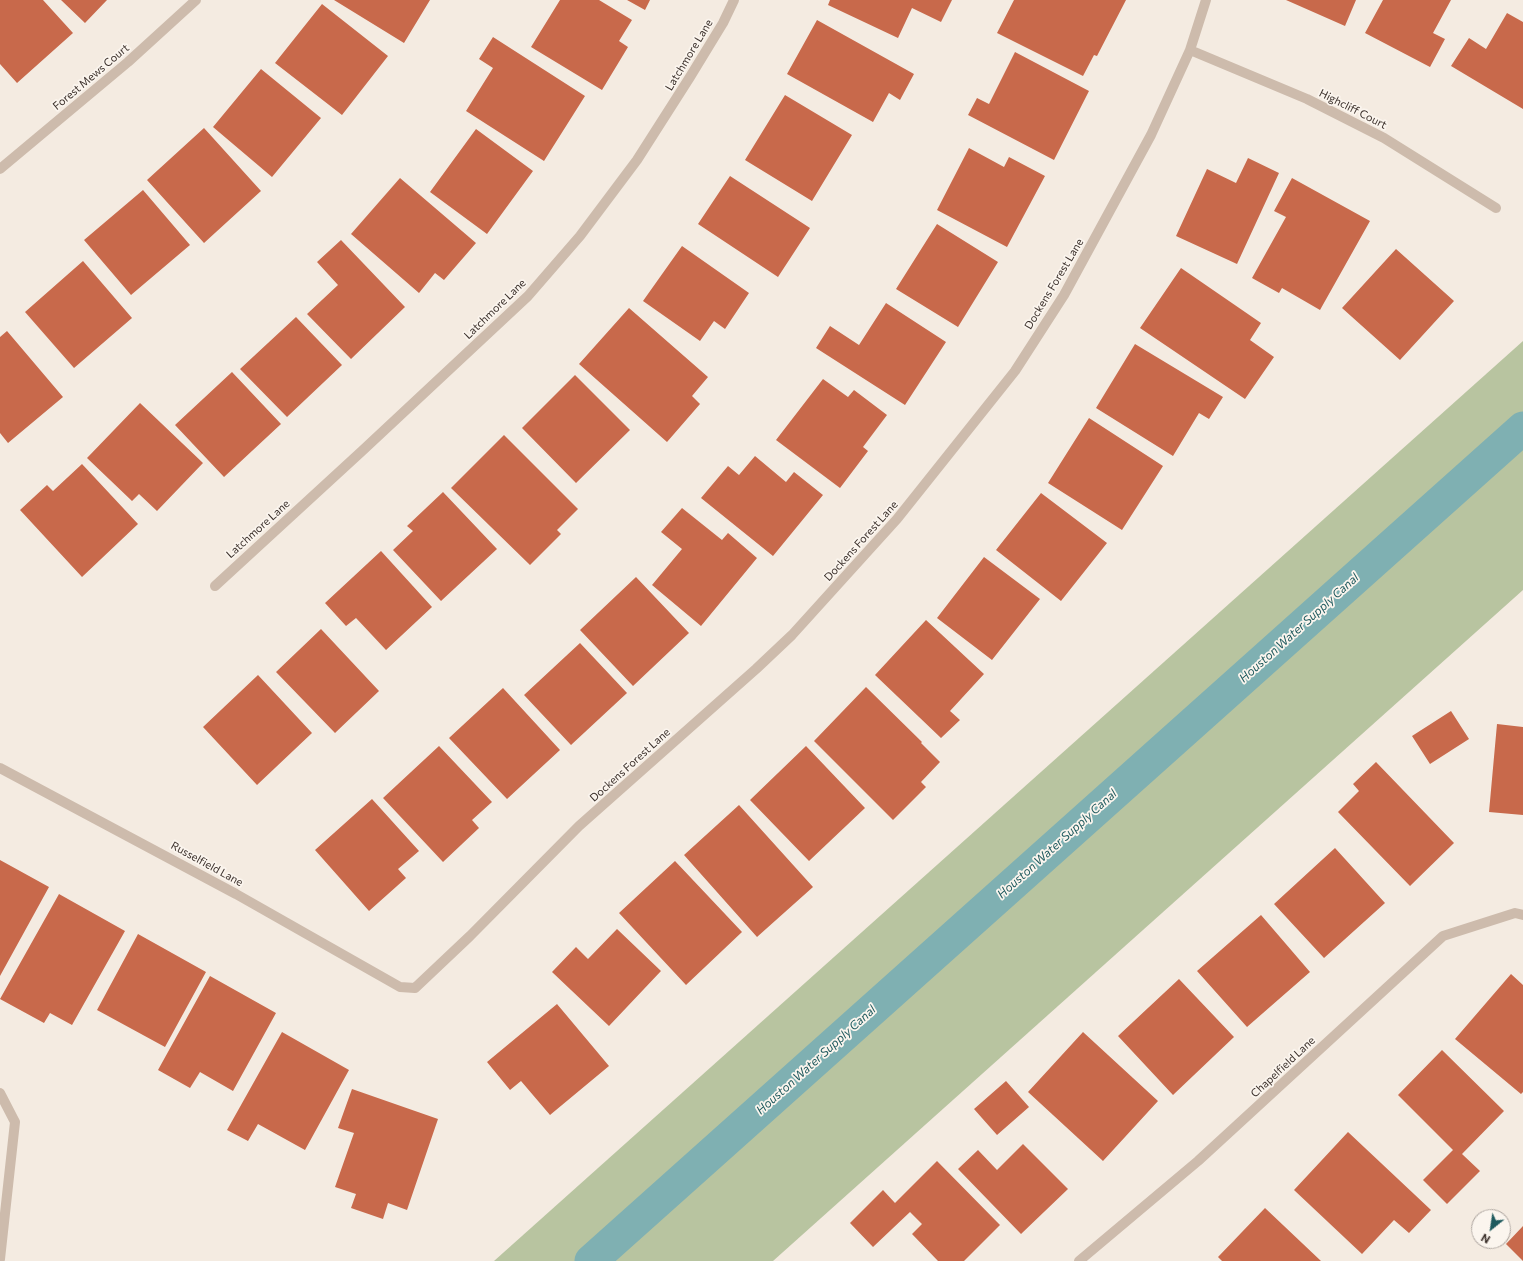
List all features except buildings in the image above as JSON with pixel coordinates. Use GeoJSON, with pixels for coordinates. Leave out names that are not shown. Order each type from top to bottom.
{"type":"FeatureCollection","features":[{"type":"Feature","properties":{"kind":"street","name":"Forest Mews Court"},"geometry":{"type":"LineString","coordinates":[[0,169],[128,62],[196,0]]}},
{"type":"Feature","properties":{"kind":"street","name":"Latchmore Lane"},"geometry":{"type":"LineString","coordinates":[[215,586],[379,436],[528,296],[580,236],[637,160],[690,78],[734,0]]}},
{"type":"Feature","properties":{"kind":"street","name":"Dockens Forest Lane"},"geometry":{"type":"LineString","coordinates":[[400,988],[415,988],[470,936],[579,826],[756,669],[792,635],[898,519],[1015,371],[1064,295],[1151,135],[1190,50],[1206,0]]}},
{"type":"Feature","properties":{"kind":"street","name":"Highcliff Court"},"geometry":{"type":"LineString","coordinates":[[1190,50],[1307,99],[1384,138],[1496,208]]}},
{"type":"Feature","properties":{"kind":"street","name":"Russelfield Lane"},"geometry":{"type":"LineString","coordinates":[[0,768],[236,894],[400,988]]}},
{"type":"Feature","properties":{"kind":"street","name":"Chapelfield Lane"},"geometry":{"type":"LineString","coordinates":[[1080,1261],[1198,1161],[1444,936],[1519,914]]}},
{"type":"Feature","properties":{"kind":"street"},"geometry":{"type":"LineString","coordinates":[[0,1094],[16,1122],[0,1259]]}},
{"type":"Feature","properties":{"kind":"green space"},"geometry":{"type":"Polygon","coordinates":[[[1523,341],[1523,590],[773,1261],[494,1261],[1523,341]]]}},
{"type":"Feature","properties":{"kind":"waterway","name":"Houston Water Supply Canal"},"geometry":{"type":"LineString","coordinates":[[591,1261],[1523,428]]}}]}
